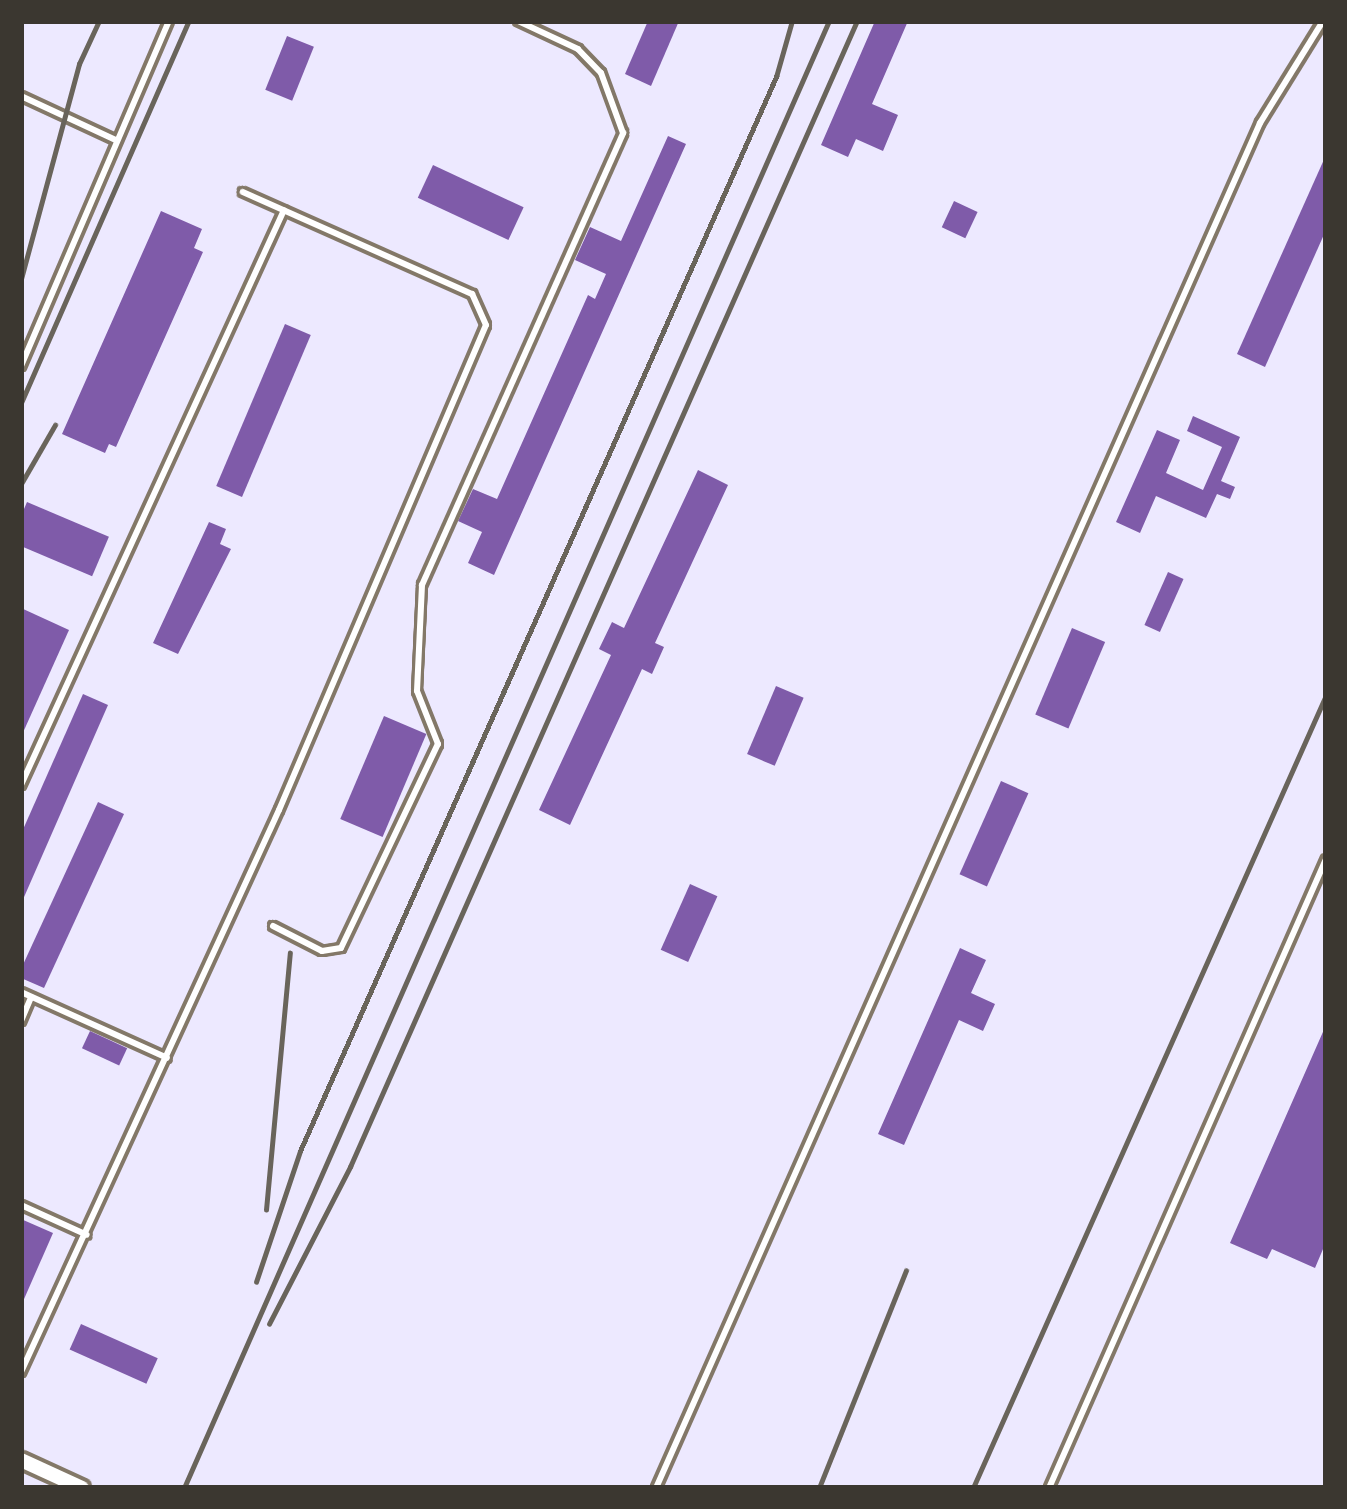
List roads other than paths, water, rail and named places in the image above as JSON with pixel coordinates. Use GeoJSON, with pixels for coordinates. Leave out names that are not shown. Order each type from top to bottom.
{"type":"FeatureCollection","features":[{"type":"Feature","properties":{"kind":"street"},"geometry":{"type":"LineString","coordinates":[[21,1460],[82,1488]]}},
{"type":"Feature","properties":{"kind":"lane"},"geometry":{"type":"LineString","coordinates":[[21,367],[169,21]]}},
{"type":"Feature","properties":{"kind":"lane"},"geometry":{"type":"LineString","coordinates":[[273,926],[322,951],[340,948],[438,743],[417,691],[422,585],[622,133],[601,73],[578,49],[518,21]]}},
{"type":"Feature","properties":{"kind":"lane"},"geometry":{"type":"LineString","coordinates":[[656,1488],[1260,123],[1323,21]]}},
{"type":"Feature","properties":{"kind":"lane"},"geometry":{"type":"LineString","coordinates":[[21,96],[116,140]]}},
{"type":"Feature","properties":{"kind":"lane"},"geometry":{"type":"LineString","coordinates":[[21,1372],[167,1058],[485,325],[484,307],[472,294],[244,192]]}},
{"type":"Feature","properties":{"kind":"lane"},"geometry":{"type":"LineString","coordinates":[[21,785],[284,210]]}},
{"type":"Feature","properties":{"kind":"lane"},"geometry":{"type":"LineString","coordinates":[[1049,1488],[1326,859]]}},
{"type":"Feature","properties":{"kind":"lane"},"geometry":{"type":"LineString","coordinates":[[21,992],[167,1058]]}},
{"type":"Feature","properties":{"kind":"lane"},"geometry":{"type":"LineString","coordinates":[[21,1021],[31,997]]}},
{"type":"Feature","properties":{"kind":"lane"},"geometry":{"type":"LineString","coordinates":[[21,1205],[87,1235]]}},
{"type":"Feature","properties":{"kind":"railway"},"geometry":{"type":"LineString","coordinates":[[21,279],[79,64],[99,21]]}},
{"type":"Feature","properties":{"kind":"railway"},"geometry":{"type":"LineString","coordinates":[[21,403],[189,21]]}},
{"type":"Feature","properties":{"kind":"railway"},"geometry":{"type":"LineString","coordinates":[[256,1282],[300,1151],[776,77],[792,21]]}},
{"type":"Feature","properties":{"kind":"railway"},"geometry":{"type":"LineString","coordinates":[[184,1488],[829,21]]}},
{"type":"Feature","properties":{"kind":"railway"},"geometry":{"type":"LineString","coordinates":[[269,1324],[350,1167],[857,21]]}},
{"type":"Feature","properties":{"kind":"railway"},"geometry":{"type":"LineString","coordinates":[[21,484],[55,425]]}},
{"type":"Feature","properties":{"kind":"railway"},"geometry":{"type":"LineString","coordinates":[[973,1488],[1326,695]]}},
{"type":"Feature","properties":{"kind":"railway"},"geometry":{"type":"LineString","coordinates":[[266,1210],[290,953]]}},
{"type":"Feature","properties":{"kind":"railway"},"geometry":{"type":"LineString","coordinates":[[819,1488],[906,1271]]}}]}
